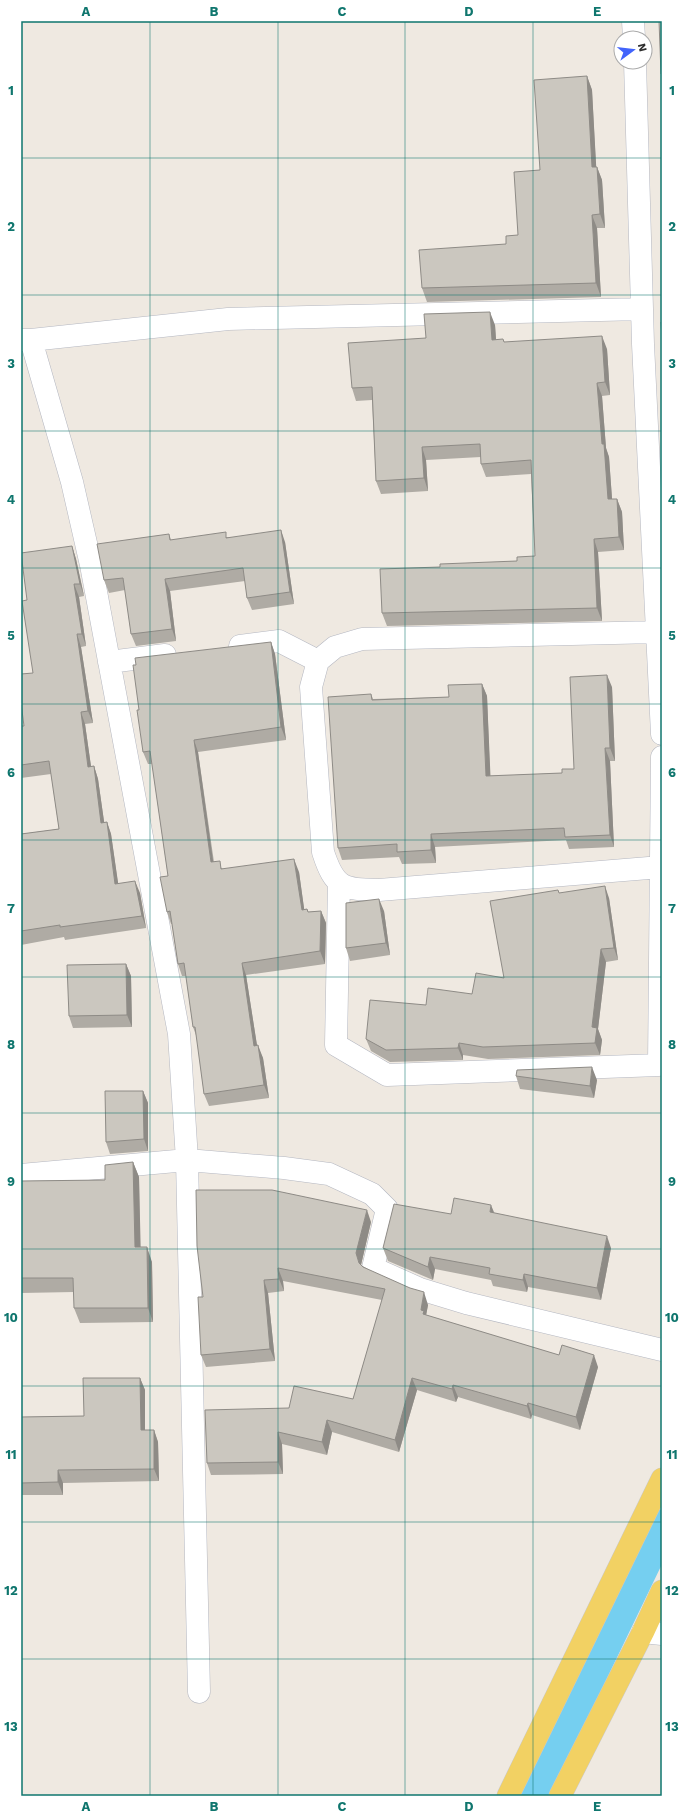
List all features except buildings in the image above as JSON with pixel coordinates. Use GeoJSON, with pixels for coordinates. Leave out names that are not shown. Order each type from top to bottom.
{"type":"FeatureCollection","features":[{"type":"Feature","properties":{"kind":"main road"},"geometry":{"type":"LineString","coordinates":[[508,1796],[662,1479]]}},
{"type":"Feature","properties":{"kind":"main road"},"geometry":{"type":"LineString","coordinates":[[560,1796],[652,1633],[662,1590]]}},
{"type":"Feature","properties":{"kind":"street"},"geometry":{"type":"LineString","coordinates":[[635,70],[642,309],[662,734]]}},
{"type":"Feature","properties":{"kind":"street"},"geometry":{"type":"LineString","coordinates":[[199,1692],[188,1160],[179,1034],[91,565],[72,482],[26,340],[228,319],[642,309]]}},
{"type":"Feature","properties":{"kind":"street"},"geometry":{"type":"LineString","coordinates":[[657,632],[362,639],[335,647],[318,661],[311,687],[323,852],[329,870],[339,883],[352,889],[379,890],[661,867]]}},
{"type":"Feature","properties":{"kind":"street"},"geometry":{"type":"LineString","coordinates":[[217,649],[279,641],[318,661]]}},
{"type":"Feature","properties":{"kind":"street"},"geometry":{"type":"LineString","coordinates":[[109,662],[186,653]]}},
{"type":"Feature","properties":{"kind":"street"},"geometry":{"type":"LineString","coordinates":[[339,883],[336,1045],[387,1075],[659,1065],[662,757]]}},
{"type":"Feature","properties":{"kind":"street"},"geometry":{"type":"LineString","coordinates":[[21,1175],[188,1160],[284,1168],[329,1174],[372,1194],[387,1209],[373,1268],[420,1289],[466,1302],[662,1350]]}},
{"type":"Feature","properties":{"kind":"waterway"},"geometry":{"type":"LineString","coordinates":[[532,1796],[662,1526]]}}]}
